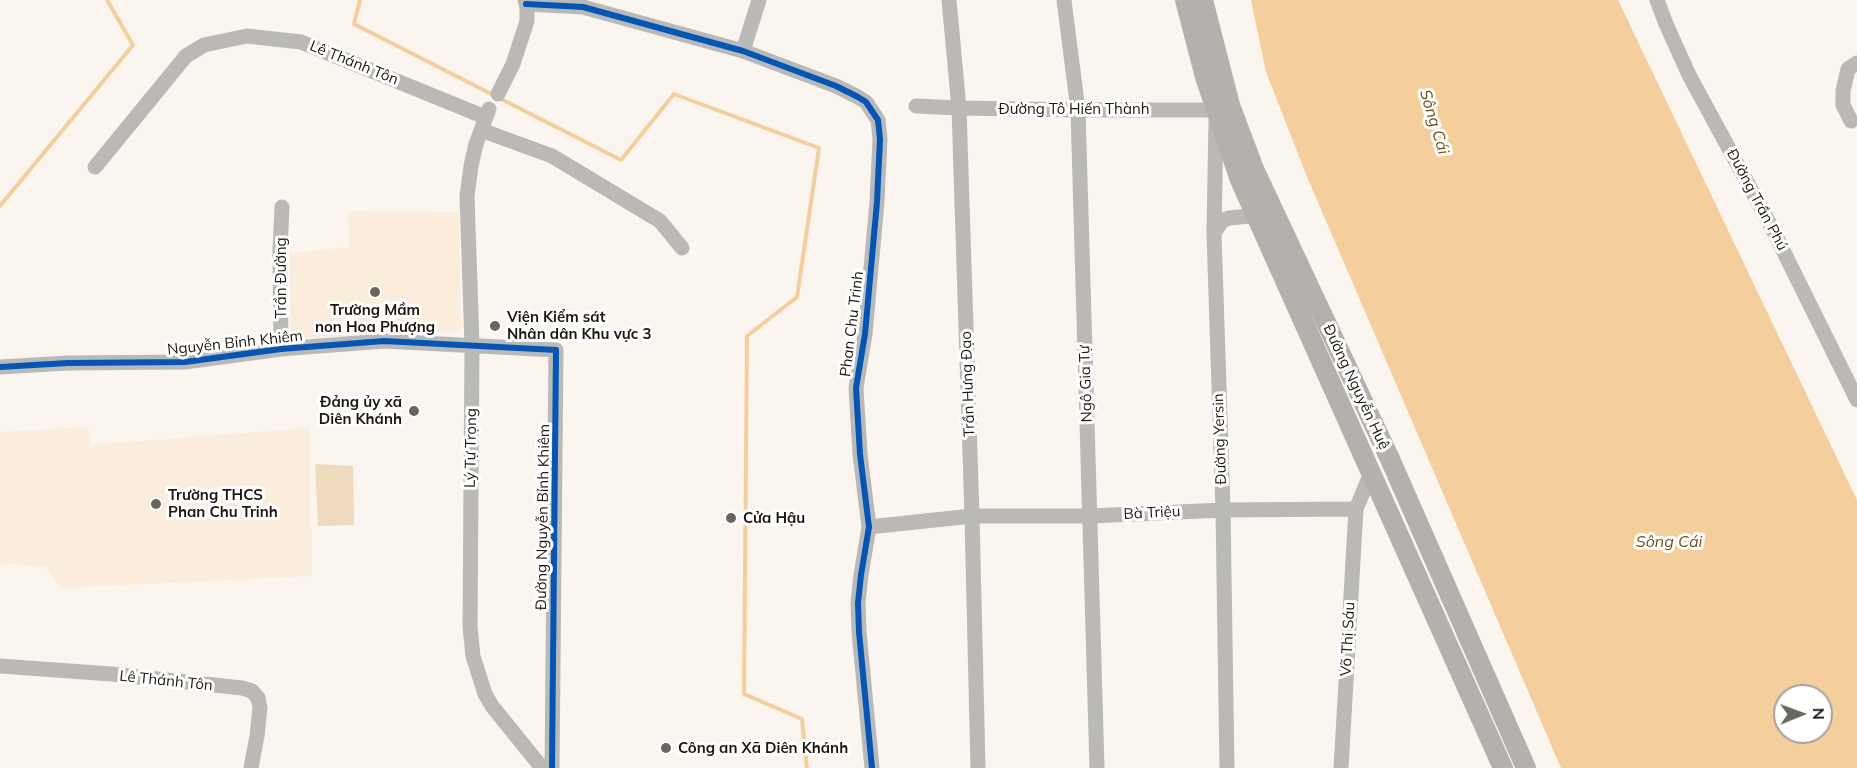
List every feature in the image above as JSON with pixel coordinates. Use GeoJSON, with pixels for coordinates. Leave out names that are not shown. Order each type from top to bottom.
{"type":"FeatureCollection","features":[{"type":"Feature","properties":{"kind":"main road","name":"Đường Nguyễn Huệ"},"geometry":{"type":"LineString","coordinates":[[1185,0],[1205,77],[1254,169],[1390,459],[1526,768]]}},
{"type":"Feature","properties":{"kind":"main road","name":"Đường Nguyễn Huệ"},"geometry":{"type":"LineString","coordinates":[[1203,0],[1223,108],[1240,180],[1503,768]]}},
{"type":"Feature","properties":{"kind":"main road"},"geometry":{"type":"LineString","coordinates":[[1371,473],[1390,459]]}},
{"type":"Feature","properties":{"kind":"street"},"geometry":{"type":"LineString","coordinates":[[498,94],[513,63],[527,21],[526,2],[583,7],[743,51],[759,0]]}},
{"type":"Feature","properties":{"kind":"street","name":"Trần Hưng Đạo"},"geometry":{"type":"LineString","coordinates":[[949,0],[959,108],[978,768]]}},
{"type":"Feature","properties":{"kind":"street","name":"Ngô Gia Tự"},"geometry":{"type":"LineString","coordinates":[[1064,0],[1078,110],[1097,768]]}},
{"type":"Feature","properties":{"kind":"street","name":"Đường Trần Phú"},"geometry":{"type":"LineString","coordinates":[[1657,0],[1689,75],[1772,228],[1857,400]]}},
{"type":"Feature","properties":{"kind":"street","name":"Lê Thánh Tôn"},"geometry":{"type":"LineString","coordinates":[[95,167],[186,56],[204,45],[247,36],[301,42],[485,119],[660,221],[682,248]]}},
{"type":"Feature","properties":{"kind":"street","name":"Phan Chu Trinh"},"geometry":{"type":"LineString","coordinates":[[743,51],[836,86],[866,102],[878,120],[880,139],[871,277],[856,388],[860,454],[869,527],[858,603],[859,632],[872,768]]}},
{"type":"Feature","properties":{"kind":"street"},"geometry":{"type":"LineString","coordinates":[[1851,121],[1843,105],[1843,91],[1848,69],[1857,63]]}},
{"type":"Feature","properties":{"kind":"street","name":"Đường Tô Hiến Thành"},"geometry":{"type":"LineString","coordinates":[[916,106],[1078,110],[1223,108]]}},
{"type":"Feature","properties":{"kind":"street","name":"Đường Yersin"},"geometry":{"type":"LineString","coordinates":[[1223,108],[1214,233],[1223,510],[1227,768]]}},
{"type":"Feature","properties":{"kind":"street","name":"Lý Tự Trọng"},"geometry":{"type":"LineString","coordinates":[[485,119],[471,166],[467,196],[472,345],[470,627],[473,656],[479,680],[492,706],[542,768]]}},
{"type":"Feature","properties":{"kind":"street","name":"Trần Đường"},"geometry":{"type":"LineString","coordinates":[[281,349],[282,207]]}},
{"type":"Feature","properties":{"kind":"street"},"geometry":{"type":"LineString","coordinates":[[1214,233],[1222,221],[1229,218],[1250,216],[1259,222]]}},
{"type":"Feature","properties":{"kind":"street","name":"Nguyễn Bỉnh Khiêm"},"geometry":{"type":"LineString","coordinates":[[0,367],[68,363],[184,362],[281,349],[384,341],[472,345]]}},
{"type":"Feature","properties":{"kind":"street","name":"Đường Nguyễn Bỉnh Khiêm"},"geometry":{"type":"LineString","coordinates":[[472,345],[556,350],[552,768]]}},
{"type":"Feature","properties":{"kind":"street","name":"Võ Thị Sáu"},"geometry":{"type":"LineString","coordinates":[[1342,767],[1356,509],[1371,473]]}},
{"type":"Feature","properties":{"kind":"street","name":"Bà Triệu"},"geometry":{"type":"LineString","coordinates":[[869,527],[972,516],[1090,516],[1223,510],[1356,509]]}},
{"type":"Feature","properties":{"kind":"street","name":"Lê Thánh Tôn"},"geometry":{"type":"LineString","coordinates":[[0,666],[111,674],[252,691],[258,698],[260,707],[251,768]]}},
{"type":"Feature","properties":{"kind":"shaded area","name":"Trường Mầm non Hoa Phượng"},"geometry":{"type":"Polygon","coordinates":[[[348,211],[459,212],[461,331],[291,338],[289,253],[350,247],[348,211]]]}},
{"type":"Feature","properties":{"kind":"shaded area","name":"Trường THCS Phan Chu Trinh"},"geometry":{"type":"Polygon","coordinates":[[[88,427],[91,445],[310,428],[312,576],[60,588],[46,567],[0,565],[0,432],[88,427]]]}},
{"type":"Feature","properties":{"kind":"shaded area"},"geometry":{"type":"Polygon","coordinates":[[[315,464],[353,466],[354,525],[318,526],[315,464]]]}},
{"type":"Feature","properties":{"kind":"water","name":"Sông Cái"},"geometry":{"type":"Polygon","coordinates":[[[1251,0],[1618,0],[1857,500],[1857,768],[1561,768],[1305,172],[1266,72],[1251,0]]]}},
{"type":"Feature","properties":{"kind":"waterway"},"geometry":{"type":"LineString","coordinates":[[0,206],[133,45],[107,0]]}},
{"type":"Feature","properties":{"kind":"waterway"},"geometry":{"type":"LineString","coordinates":[[360,0],[354,24],[621,160],[674,94],[819,148],[797,297],[747,336],[744,694],[802,719],[807,768]]}},
{"type":"Feature","properties":{"kind":"cycle path"},"geometry":{"type":"LineString","coordinates":[[526,4],[583,7],[743,51],[836,86],[858,97],[866,102],[878,120],[880,139],[877,202],[865,334],[856,388],[860,454],[869,527],[858,603],[859,632],[872,768]]}},
{"type":"Feature","properties":{"kind":"cycle path"},"geometry":{"type":"LineString","coordinates":[[0,367],[68,363],[185,362],[281,349],[384,341],[556,350],[552,768]]}},
{"type":"Feature","properties":{"kind":"place","name":"Trường Mầm non Hoa Phượng"},"geometry":{"type":"Point","coordinates":[375,292]}},
{"type":"Feature","properties":{"kind":"place","name":"Viện Kiểm sát Nhân dân Khu vực 3"},"geometry":{"type":"Point","coordinates":[495,326]}},
{"type":"Feature","properties":{"kind":"place","name":"Đảng ủy xã Diên Khánh"},"geometry":{"type":"Point","coordinates":[414,411]}},
{"type":"Feature","properties":{"kind":"place","name":"Trường THCS Phan Chu Trinh"},"geometry":{"type":"Point","coordinates":[156,504]}},
{"type":"Feature","properties":{"kind":"place","name":"Cửa Hậu"},"geometry":{"type":"Point","coordinates":[731,518]}},
{"type":"Feature","properties":{"kind":"place","name":"Công an Xã Diên Khánh"},"geometry":{"type":"Point","coordinates":[666,748]}}]}
